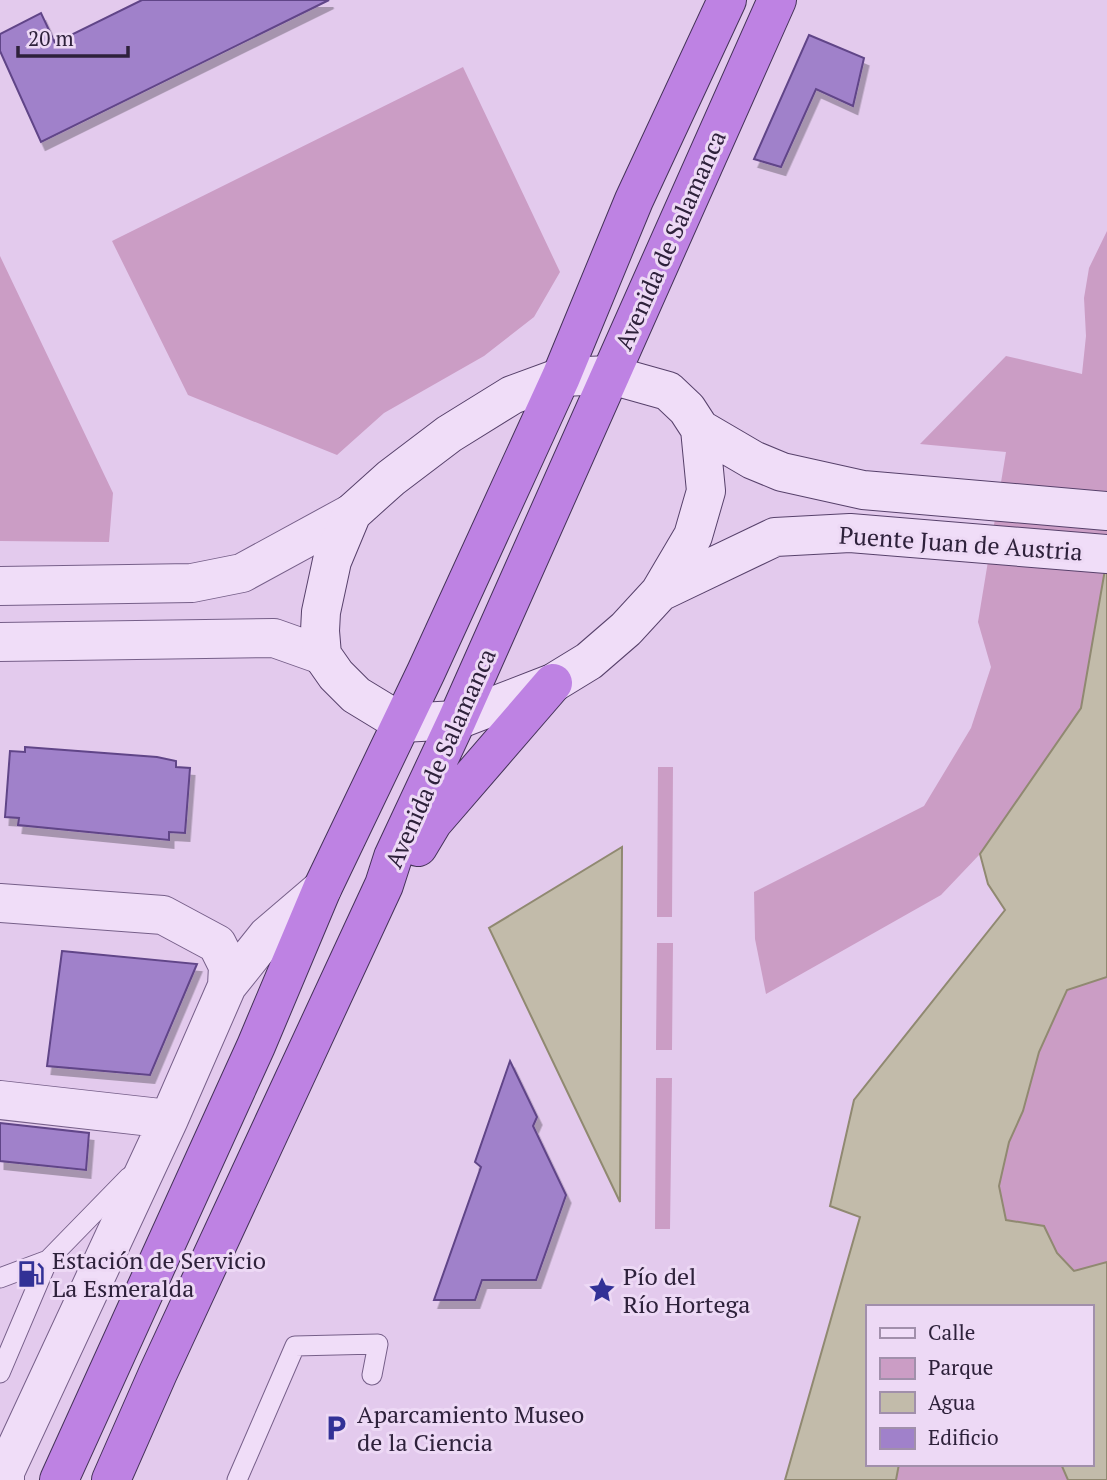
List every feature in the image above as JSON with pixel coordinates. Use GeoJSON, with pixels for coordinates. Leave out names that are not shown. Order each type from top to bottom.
{"type":"FeatureCollection","features":[{"type":"Feature","properties":{"kind":"highway","name":"Avenida de Salamanca"},"geometry":{"type":"LineString","coordinates":[[60,1480],[256,1046],[322,889],[402,723],[561,377],[634,200],[727,0]]}},
{"type":"Feature","properties":{"kind":"highway","name":"Avenida de Salamanca"},"geometry":{"type":"LineString","coordinates":[[111,1480],[163,1360],[384,885],[393,857],[457,720],[770,17]]}},
{"type":"Feature","properties":{"kind":"highway"},"geometry":{"type":"LineString","coordinates":[[384,885],[406,864],[433,822],[553,683]]}},
{"type":"Feature","properties":{"kind":"main road"},"geometry":{"type":"LineString","coordinates":[[0,586],[192,583],[243,573],[352,513],[391,478],[449,434],[512,395],[561,377],[611,375],[668,391],[687,409],[700,429],[706,491],[693,536],[660,592],[626,629],[589,661],[553,683],[457,720],[402,723],[356,695],[336,675],[322,655],[321,622],[332,561],[352,513]]}},
{"type":"Feature","properties":{"kind":"main road","name":"Puente Juan de Austria"},"geometry":{"type":"LineString","coordinates":[[700,429],[753,460],[782,472],[863,490],[1107,510]]}},
{"type":"Feature","properties":{"kind":"main road","name":"Puente Juan de Austria"},"geometry":{"type":"LineString","coordinates":[[660,592],[775,537],[850,533],[1107,554]]}},
{"type":"Feature","properties":{"kind":"main road"},"geometry":{"type":"LineString","coordinates":[[0,642],[274,638],[322,655]]}},
{"type":"Feature","properties":{"kind":"main road","name":"Avenida de Salamanca"},"geometry":{"type":"LineString","coordinates":[[4,1465],[163,1131],[227,986],[267,936],[322,889]]}},
{"type":"Feature","properties":{"kind":"main road"},"geometry":{"type":"LineString","coordinates":[[0,903],[163,915],[217,944],[228,966],[227,986]]}},
{"type":"Feature","properties":{"kind":"main road"},"geometry":{"type":"LineString","coordinates":[[0,1100],[163,1131]]}},
{"type":"Feature","properties":{"kind":"lane","name":"Avenida de Salamanca"},"geometry":{"type":"LineString","coordinates":[[770,17],[788,0]]}},
{"type":"Feature","properties":{"kind":"lane"},"geometry":{"type":"LineString","coordinates":[[0,1373],[48,1259],[116,1192],[163,1131]]}},
{"type":"Feature","properties":{"kind":"lane"},"geometry":{"type":"LineString","coordinates":[[0,1278],[48,1259]]}},
{"type":"Feature","properties":{"kind":"lane"},"geometry":{"type":"LineString","coordinates":[[237,1480],[295,1346],[378,1344],[372,1375]]}},
{"type":"Feature","properties":{"kind":"green space"},"geometry":{"type":"Polygon","coordinates":[[[463,67],[560,272],[534,317],[484,356],[384,413],[337,455],[188,395],[112,241],[463,67]]]}},
{"type":"Feature","properties":{"kind":"green space"},"geometry":{"type":"Polygon","coordinates":[[[1107,231],[1107,558],[1081,708],[980,854],[941,895],[766,994],[755,939],[754,892],[924,806],[971,728],[991,667],[978,622],[1006,452],[920,444],[1006,356],[1082,374],[1086,336],[1084,298],[1089,268],[1107,231]]]}},
{"type":"Feature","properties":{"kind":"green space"},"geometry":{"type":"Polygon","coordinates":[[[0,256],[113,493],[109,542],[0,541],[0,256]]]}},
{"type":"Feature","properties":{"kind":"green space"},"geometry":{"type":"Polygon","coordinates":[[[658,767],[673,767],[672,917],[657,917],[658,767]]]}},
{"type":"Feature","properties":{"kind":"green space"},"geometry":{"type":"Polygon","coordinates":[[[657,943],[673,943],[672,1050],[656,1050],[657,943]]]}},
{"type":"Feature","properties":{"kind":"green space"},"geometry":{"type":"Polygon","coordinates":[[[1107,977],[1107,1262],[1074,1271],[1057,1253],[1044,1226],[1006,1220],[999,1186],[1009,1142],[1023,1111],[1039,1052],[1067,990],[1107,977]]]}},
{"type":"Feature","properties":{"kind":"green space"},"geometry":{"type":"Polygon","coordinates":[[[656,1078],[672,1078],[670,1229],[655,1229],[656,1078]]]}},
{"type":"Feature","properties":{"kind":"green space"},"geometry":{"type":"Polygon","coordinates":[[[899,1466],[1062,1466],[1068,1480],[896,1480],[899,1466]]]}},
{"type":"Feature","properties":{"kind":"water"},"geometry":{"type":"Polygon","coordinates":[[[1107,558],[1107,977],[1067,990],[1039,1052],[1023,1111],[1009,1142],[999,1186],[1006,1220],[1044,1226],[1057,1253],[1074,1271],[1107,1262],[1107,1480],[1068,1480],[1062,1466],[1093,1466],[1093,1305],[866,1305],[866,1466],[899,1466],[896,1480],[785,1480],[860,1217],[830,1206],[854,1100],[1005,910],[988,884],[980,854],[1081,708],[1107,558]]]}},
{"type":"Feature","properties":{"kind":"water"},"geometry":{"type":"Polygon","coordinates":[[[622,847],[620,1202],[489,928],[622,847]]]}},
{"type":"Feature","properties":{"kind":"building"},"geometry":{"type":"Polygon","coordinates":[[[142,0],[329,0],[41,142],[0,51],[0,34],[41,13],[55,43],[142,0]]]}},
{"type":"Feature","properties":{"kind":"building"},"geometry":{"type":"Polygon","coordinates":[[[809,35],[864,58],[853,106],[816,89],[781,167],[754,159],[809,35]]]}},
{"type":"Feature","properties":{"kind":"building"},"geometry":{"type":"Polygon","coordinates":[[[25,747],[157,757],[176,761],[176,767],[190,768],[185,833],[169,832],[169,840],[18,825],[19,818],[5,817],[10,751],[25,752],[25,747]]]}},
{"type":"Feature","properties":{"kind":"building"},"geometry":{"type":"Polygon","coordinates":[[[62,951],[197,964],[150,1075],[47,1066],[62,951]]]}},
{"type":"Feature","properties":{"kind":"building"},"geometry":{"type":"Polygon","coordinates":[[[510,1061],[537,1117],[533,1126],[566,1195],[536,1280],[482,1280],[475,1300],[434,1300],[481,1167],[475,1162],[510,1061]]]}},
{"type":"Feature","properties":{"kind":"building"},"geometry":{"type":"Polygon","coordinates":[[[0,1123],[89,1133],[86,1170],[0,1161],[0,1123]]]}},
{"type":"Feature","properties":{"kind":"place","name":"Estación de Servicio La Esmeralda"},"geometry":{"type":"Point","coordinates":[31,1274]}},
{"type":"Feature","properties":{"kind":"place","name":"Pío del Río Hortega"},"geometry":{"type":"Point","coordinates":[602,1290]}},
{"type":"Feature","properties":{"kind":"place","name":"Aparcamiento Museo de la Ciencia"},"geometry":{"type":"Point","coordinates":[336,1428]}}]}
